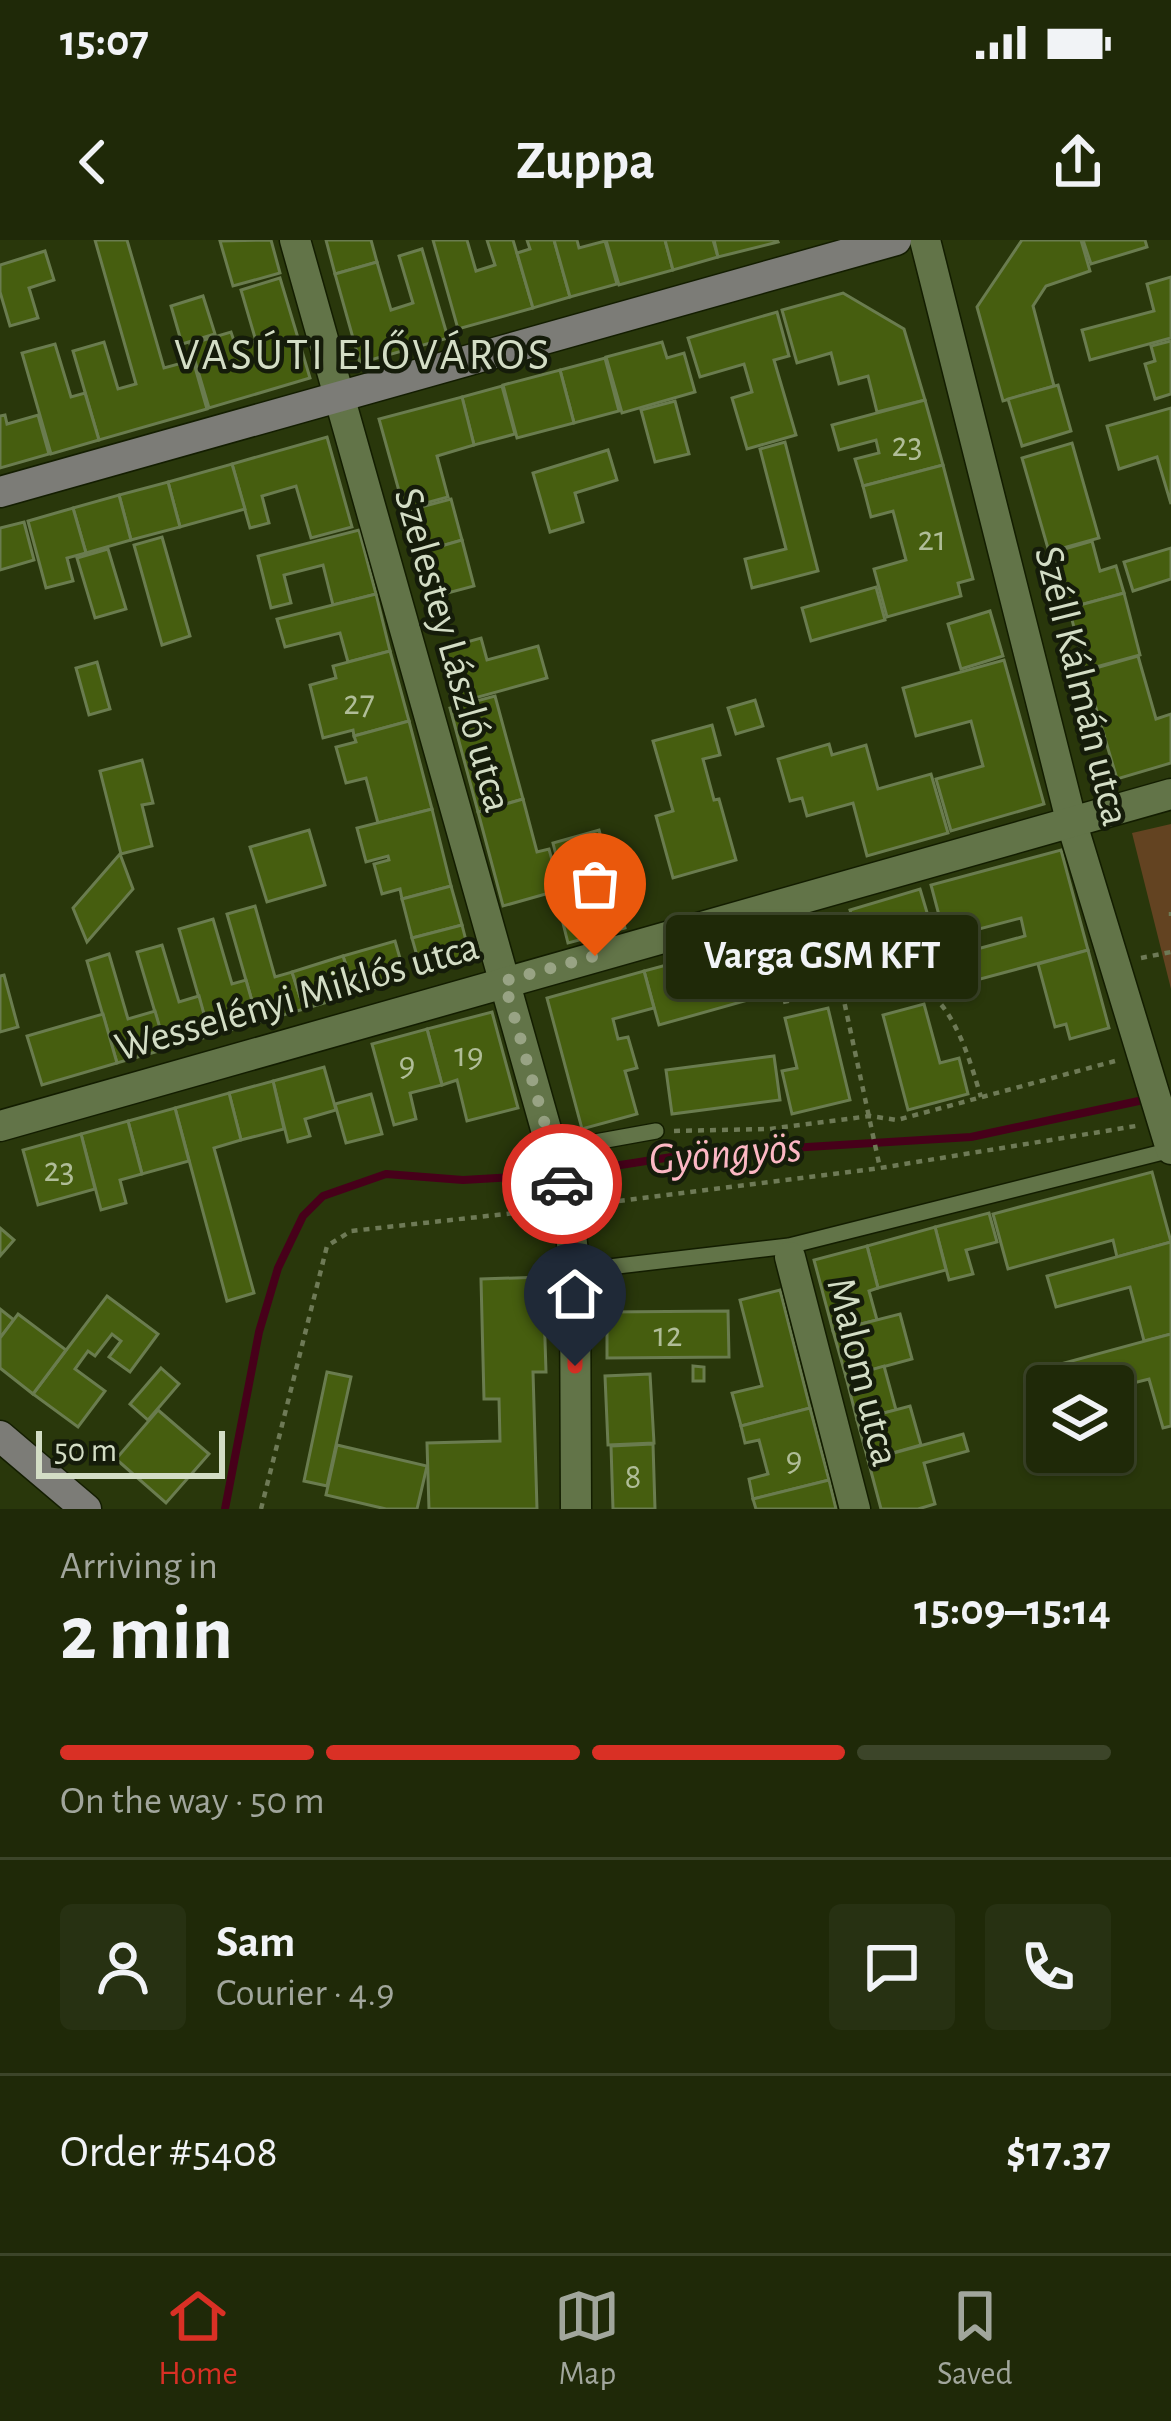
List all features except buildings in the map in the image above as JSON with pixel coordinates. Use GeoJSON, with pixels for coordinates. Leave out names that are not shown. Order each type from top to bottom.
{"type":"FeatureCollection","features":[{"type":"Feature","properties":{"kind":"street","name":"Szelestey László utca"},"geometry":{"type":"LineString","coordinates":[[295,240],[559,1176],[575,1271],[576,1509]]}},
{"type":"Feature","properties":{"kind":"street"},"geometry":{"type":"LineString","coordinates":[[0,492],[896,240]]}},
{"type":"Feature","properties":{"kind":"street","name":"Széll Kálmán utca"},"geometry":{"type":"LineString","coordinates":[[926,240],[1072,824],[1163,1123]]}},
{"type":"Feature","properties":{"kind":"street","name":"Wesselényi Miklós utca"},"geometry":{"type":"LineString","coordinates":[[0,1126],[1171,794]]}},
{"type":"Feature","properties":{"kind":"street","name":"Malom utca"},"geometry":{"type":"LineString","coordinates":[[790,1256],[855,1509]]}},
{"type":"Feature","properties":{"kind":"street"},"geometry":{"type":"LineString","coordinates":[[0,1436],[86,1509]]}},
{"type":"Feature","properties":{"kind":"lane"},"geometry":{"type":"LineString","coordinates":[[575,1271],[788,1246],[1163,1123]]}},
{"type":"Feature","properties":{"kind":"lane"},"geometry":{"type":"LineString","coordinates":[[559,1176],[656,1131]]}},
{"type":"Feature","properties":{"kind":"path"},"geometry":{"type":"LineString","coordinates":[[821,893],[880,1168]]}},
{"type":"Feature","properties":{"kind":"path"},"geometry":{"type":"LineString","coordinates":[[783,1002],[906,982],[928,992],[962,1035],[981,1097]]}},
{"type":"Feature","properties":{"kind":"path"},"geometry":{"type":"LineString","coordinates":[[656,1131],[769,1129],[870,1116],[897,1120],[1142,1054]]}},
{"type":"Feature","properties":{"kind":"path"},"geometry":{"type":"LineString","coordinates":[[261,1509],[327,1246],[351,1231],[559,1176],[880,1168],[1163,1123]]}},
{"type":"Feature","properties":{"kind":"shaded area"},"geometry":{"type":"Polygon","coordinates":[[[1171,824],[1171,989],[1132,833],[1171,824]]]}},
{"type":"Feature","properties":{"kind":"waterway","name":"Gyöngyös"},"geometry":{"type":"LineString","coordinates":[[569,1173],[691,1154],[971,1137],[1148,1099]]}},
{"type":"Feature","properties":{"kind":"waterway","name":"Gyöngyös"},"geometry":{"type":"LineString","coordinates":[[225,1509],[259,1332],[278,1268],[303,1216],[323,1196],[386,1174],[463,1180],[548,1175]]}},
{"type":"Feature","properties":{"kind":"way so far"},"geometry":{"type":"LineString","coordinates":[[562,1184],[504,981],[595,956]]}},
{"type":"Feature","properties":{"kind":"place","name":"Varga GSM KFT"},"geometry":{"type":"Point","coordinates":[595,956]}},
{"type":"Feature","properties":{"kind":"district","name":"VASÚTI ELŐVÁROS"},"geometry":{"type":"Point","coordinates":[363,355]}},
{"type":"Feature","properties":{"kind":"route"},"geometry":{"type":"LineString","coordinates":[[562,1184],[575,1271],[575,1366]]}}]}
